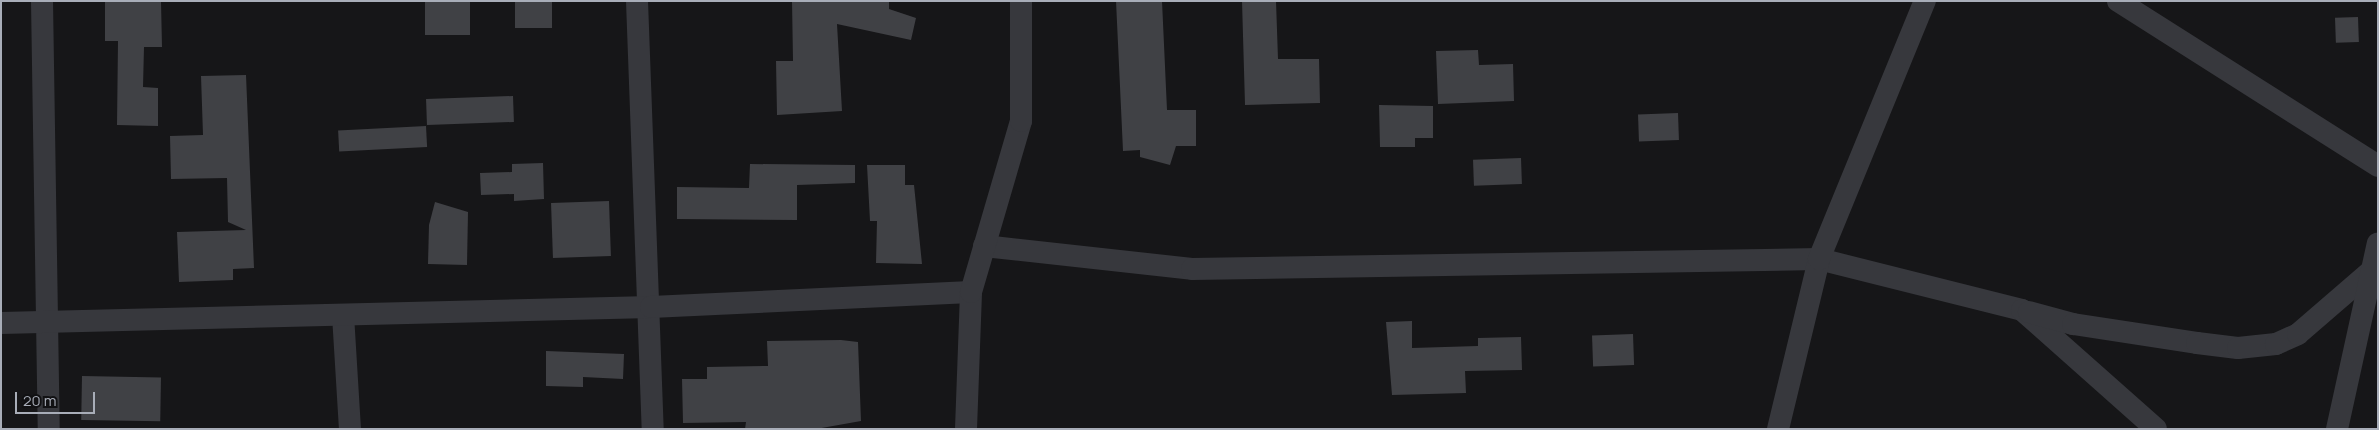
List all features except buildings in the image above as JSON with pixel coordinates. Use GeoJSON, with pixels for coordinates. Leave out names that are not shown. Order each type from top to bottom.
{"type":"FeatureCollection","features":[{"type":"Feature","properties":{"kind":"street"},"geometry":{"type":"LineString","coordinates":[[42,1],[45,323],[49,429]]}},
{"type":"Feature","properties":{"kind":"street"},"geometry":{"type":"LineString","coordinates":[[637,1],[651,307],[653,429]]}},
{"type":"Feature","properties":{"kind":"street"},"geometry":{"type":"LineString","coordinates":[[966,429],[971,292],[1021,121],[1021,1]]}},
{"type":"Feature","properties":{"kind":"street"},"geometry":{"type":"LineString","coordinates":[[1778,429],[1819,259],[1925,1]]}},
{"type":"Feature","properties":{"kind":"street"},"geometry":{"type":"LineString","coordinates":[[2118,1],[2378,166]]}},
{"type":"Feature","properties":{"kind":"street"},"geometry":{"type":"LineString","coordinates":[[2337,429],[2375,266],[2378,244]]}},
{"type":"Feature","properties":{"kind":"street"},"geometry":{"type":"LineString","coordinates":[[984,246],[1192,269],[1819,259],[2073,324],[2238,348],[2276,344],[2298,334],[2375,266]]}},
{"type":"Feature","properties":{"kind":"street"},"geometry":{"type":"LineString","coordinates":[[1,323],[651,307],[971,292]]}},
{"type":"Feature","properties":{"kind":"street"},"geometry":{"type":"LineString","coordinates":[[2022,310],[2156,429]]}},
{"type":"Feature","properties":{"kind":"street"},"geometry":{"type":"LineString","coordinates":[[343,315],[350,429]]}}]}
